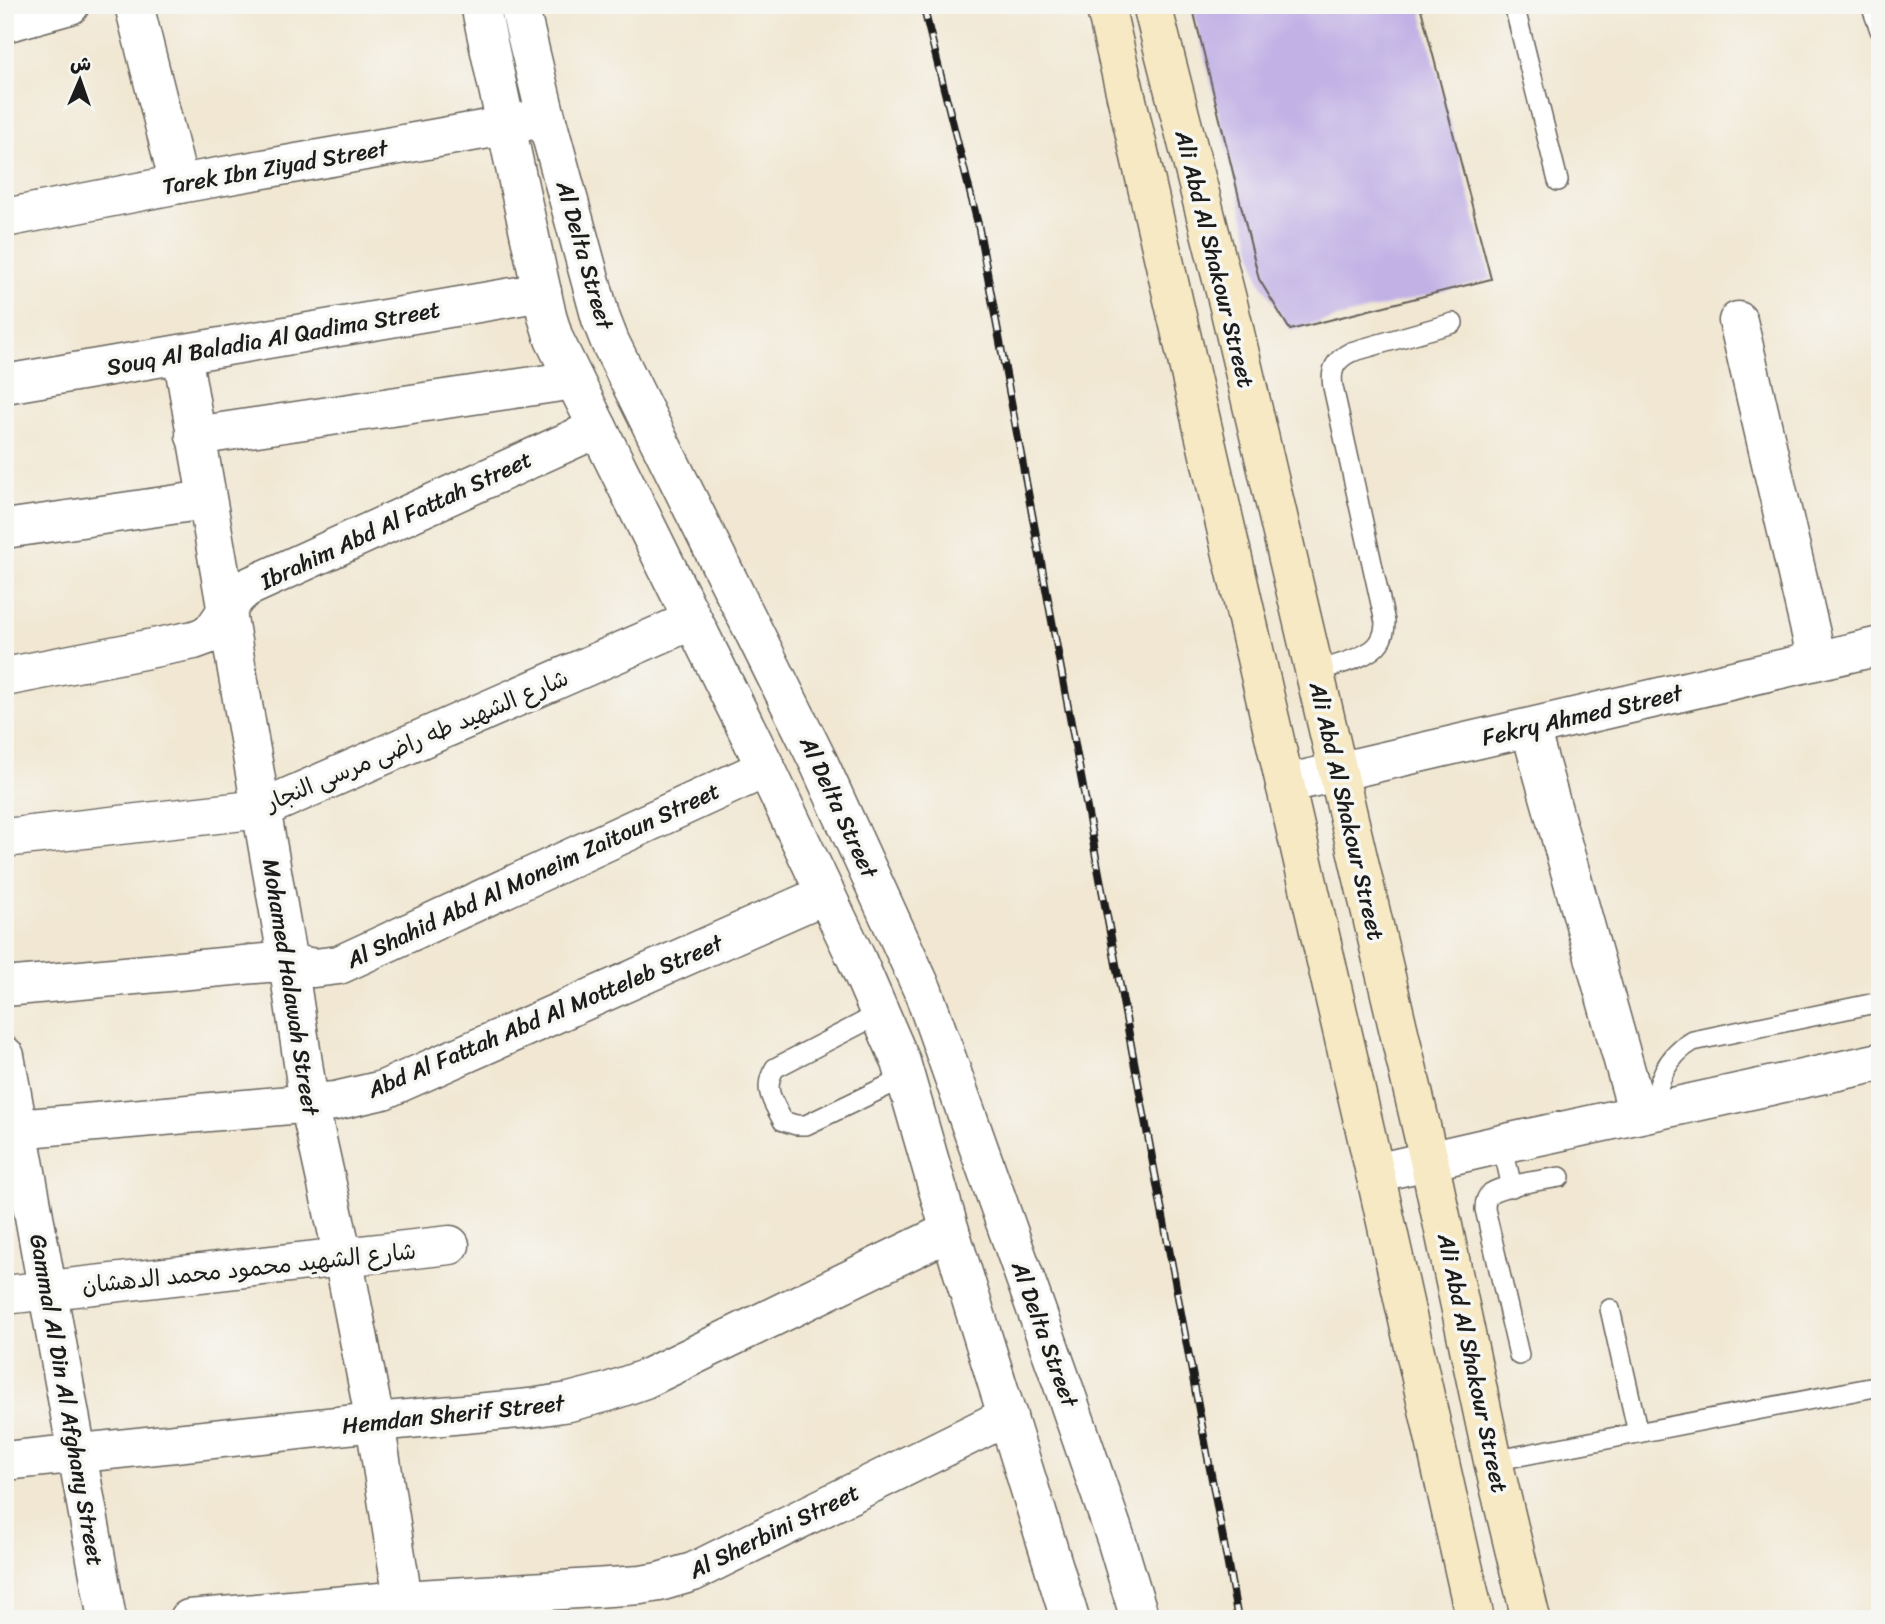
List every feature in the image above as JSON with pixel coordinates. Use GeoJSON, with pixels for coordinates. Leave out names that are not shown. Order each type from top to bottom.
{"type":"FeatureCollection","features":[{"type":"Feature","properties":{"kind":"main road"},"geometry":{"type":"LineString","coordinates":[[1105,5],[1375,1173],[1475,1619]]}},
{"type":"Feature","properties":{"kind":"main road","name":"Ali Abd Al Shakour Street"},"geometry":{"type":"LineString","coordinates":[[1152,5],[1228,303],[1429,1160],[1493,1461],[1531,1619]]}},
{"type":"Feature","properties":{"kind":"street"},"geometry":{"type":"LineString","coordinates":[[5,23],[70,5]]}},
{"type":"Feature","properties":{"kind":"street"},"geometry":{"type":"LineString","coordinates":[[134,5],[179,184]]}},
{"type":"Feature","properties":{"kind":"street","name":"Al Delta Street"},"geometry":{"type":"LineString","coordinates":[[480,5],[541,292],[554,339],[766,768],[881,1013],[904,1069],[946,1216],[1070,1619]]}},
{"type":"Feature","properties":{"kind":"street","name":"Al Delta Street"},"geometry":{"type":"LineString","coordinates":[[519,5],[594,295],[610,342],[818,761],[923,991],[1065,1391],[1116,1539],[1140,1619]]}},
{"type":"Feature","properties":{"kind":"street","name":"Tarek Ibn Ziyad Street"},"geometry":{"type":"LineString","coordinates":[[5,218],[546,117]]}},
{"type":"Feature","properties":{"kind":"street","name":"Souq Al Baladia Al Qadima Street"},"geometry":{"type":"LineString","coordinates":[[5,384],[541,292]]}},
{"type":"Feature","properties":{"kind":"street"},"geometry":{"type":"LineString","coordinates":[[1738,321],[1817,660]]}},
{"type":"Feature","properties":{"kind":"street","name":"Mohamed Halawah Street"},"geometry":{"type":"LineString","coordinates":[[181,354],[288,963],[309,1103],[375,1422],[405,1610]]}},
{"type":"Feature","properties":{"kind":"street"},"geometry":{"type":"LineString","coordinates":[[195,436],[574,380]]}},
{"type":"Feature","properties":{"kind":"street","name":"Ibrahim Abd Al Fattah Street"},"geometry":{"type":"LineString","coordinates":[[5,677],[205,636],[214,629],[236,597],[246,588],[598,428]]}},
{"type":"Feature","properties":{"kind":"street"},"geometry":{"type":"LineString","coordinates":[[5,529],[206,500]]}},
{"type":"Feature","properties":{"kind":"street","name":"شارع الشهيد طه راضى مرسى النجار"},"geometry":{"type":"LineString","coordinates":[[5,838],[261,809],[693,620]]}},
{"type":"Feature","properties":{"kind":"street","name":"Fekry Ahmed Street"},"geometry":{"type":"LineString","coordinates":[[1285,784],[1880,646]]}},
{"type":"Feature","properties":{"kind":"street"},"geometry":{"type":"LineString","coordinates":[[1530,727],[1645,1113]]}},
{"type":"Feature","properties":{"kind":"street","name":"Al Shahid Abd Al Moneim Zaitoun Street"},"geometry":{"type":"LineString","coordinates":[[5,987],[266,963],[288,963],[314,968],[339,965],[766,768]]}},
{"type":"Feature","properties":{"kind":"street","name":"Abd Al Fattah Abd Al Motteleb Street"},"geometry":{"type":"LineString","coordinates":[[12,1129],[359,1097],[383,1090],[826,894]]}},
{"type":"Feature","properties":{"kind":"street"},"geometry":{"type":"LineString","coordinates":[[881,1013],[923,991]]}},
{"type":"Feature","properties":{"kind":"street"},"geometry":{"type":"LineString","coordinates":[[904,1069],[943,1044]]}},
{"type":"Feature","properties":{"kind":"street","name":"Gammal Al Din Al Afghany Street"},"geometry":{"type":"LineString","coordinates":[[5,1056],[12,1129],[47,1290],[107,1619]]}},
{"type":"Feature","properties":{"kind":"street"},"geometry":{"type":"LineString","coordinates":[[1375,1173],[1880,1062]]}},
{"type":"Feature","properties":{"kind":"street","name":"Hemdan Sherif Street"},"geometry":{"type":"LineString","coordinates":[[5,1461],[530,1408],[608,1392],[645,1379],[946,1216],[989,1180]]}},
{"type":"Feature","properties":{"kind":"street","name":"شارع الشهيد محمود محمد الدهشان"},"geometry":{"type":"LineString","coordinates":[[5,1295],[450,1245]]}},
{"type":"Feature","properties":{"kind":"street","name":"Al Sherbini Street"},"geometry":{"type":"LineString","coordinates":[[189,1619],[405,1610],[641,1585],[676,1578],[1007,1416]]}},
{"type":"Feature","properties":{"kind":"lane"},"geometry":{"type":"LineString","coordinates":[[1514,5],[1558,181]]}},
{"type":"Feature","properties":{"kind":"lane"},"geometry":{"type":"LineString","coordinates":[[1871,5],[1880,30]]}},
{"type":"Feature","properties":{"kind":"lane"},"geometry":{"type":"LineString","coordinates":[[1314,672],[1367,653],[1378,646],[1384,635],[1385,622],[1333,387],[1331,376],[1334,366],[1341,357],[1350,352],[1454,323]]}},
{"type":"Feature","properties":{"kind":"lane"},"geometry":{"type":"LineString","coordinates":[[1645,1113],[1671,1059],[1679,1048],[1693,1041],[1880,1002]]}},
{"type":"Feature","properties":{"kind":"lane"},"geometry":{"type":"LineString","coordinates":[[881,1013],[775,1068],[768,1083],[770,1096],[783,1121],[806,1125],[904,1069]]}},
{"type":"Feature","properties":{"kind":"lane"},"geometry":{"type":"LineString","coordinates":[[1502,1144],[1512,1187]]}},
{"type":"Feature","properties":{"kind":"lane"},"geometry":{"type":"LineString","coordinates":[[1519,1355],[1485,1209],[1488,1196],[1493,1192],[1560,1177]]}},
{"type":"Feature","properties":{"kind":"lane"},"geometry":{"type":"LineString","coordinates":[[1610,1309],[1638,1433]]}},
{"type":"Feature","properties":{"kind":"lane"},"geometry":{"type":"LineString","coordinates":[[1493,1461],[1880,1387]]}},
{"type":"Feature","properties":{"kind":"building"},"geometry":{"type":"Polygon","coordinates":[[[1192,5],[1420,5],[1491,279],[1290,330],[1259,279],[1192,5]]]}},
{"type":"Feature","properties":{"kind":"railway"},"geometry":{"type":"LineString","coordinates":[[923,5],[978,224],[1238,1619]]}}]}
